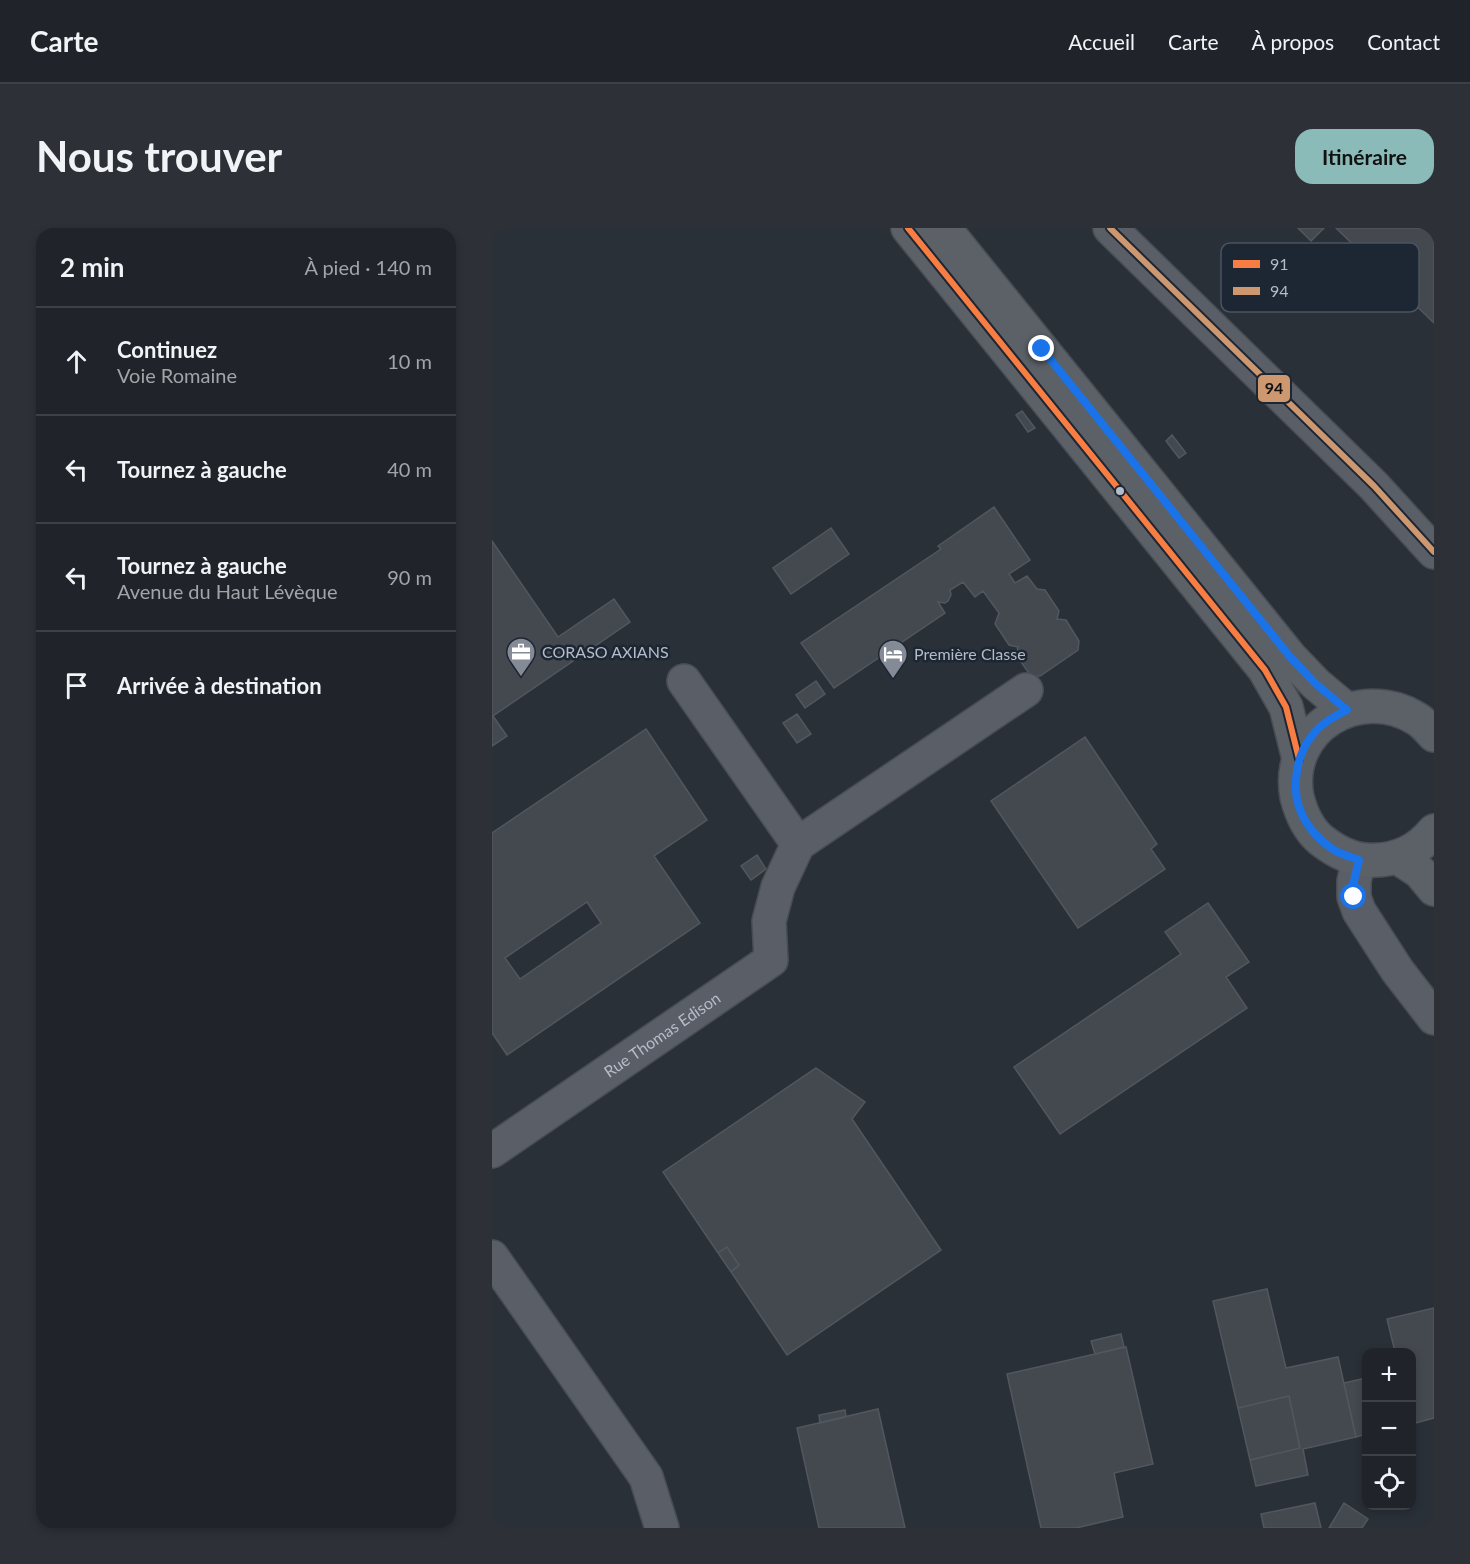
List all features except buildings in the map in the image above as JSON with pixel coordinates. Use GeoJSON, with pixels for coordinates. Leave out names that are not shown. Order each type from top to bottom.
{"type":"FeatureCollection","features":[{"type":"Feature","properties":{"kind":"main road"},"geometry":{"type":"LineString","coordinates":[[908,228],[1265,670],[1286,707],[1299,759]]}},
{"type":"Feature","properties":{"kind":"main road"},"geometry":{"type":"LineString","coordinates":[[944,228],[1291,658],[1316,684],[1347,710]]}},
{"type":"Feature","properties":{"kind":"main road"},"geometry":{"type":"LineString","coordinates":[[1434,735],[1419,720],[1396,709],[1372,705],[1347,710],[1327,721],[1310,738],[1299,759],[1295,785],[1300,811],[1314,834],[1334,850],[1359,860],[1378,861],[1397,857],[1414,849],[1434,831]]}},
{"type":"Feature","properties":{"kind":"main road"},"geometry":{"type":"LineString","coordinates":[[1397,857],[1420,872],[1434,889]]}},
{"type":"Feature","properties":{"kind":"street"},"geometry":{"type":"LineString","coordinates":[[1110,228],[1374,486],[1434,552]]}},
{"type":"Feature","properties":{"kind":"street"},"geometry":{"type":"LineString","coordinates":[[684,681],[798,844],[1026,690]]}},
{"type":"Feature","properties":{"kind":"street","name":"Rue Thomas Edison"},"geometry":{"type":"LineString","coordinates":[[492,1151],[771,960],[769,921],[778,887],[798,844]]}},
{"type":"Feature","properties":{"kind":"street"},"geometry":{"type":"LineString","coordinates":[[1359,860],[1354,881],[1354,897],[1359,910],[1397,970],[1434,1018]]}},
{"type":"Feature","properties":{"kind":"street"},"geometry":{"type":"LineString","coordinates":[[492,1257],[646,1477],[662,1528]]}},
{"type":"Feature","properties":{"kind":"transit line","name":"91"},"geometry":{"type":"LineString","coordinates":[[908,228],[1265,670],[1286,707],[1299,759]]}},
{"type":"Feature","properties":{"kind":"transit line","name":"94"},"geometry":{"type":"LineString","coordinates":[[1110,228],[1374,486],[1434,552]]}},
{"type":"Feature","properties":{"kind":"place","name":"CORASO AXIANS"},"geometry":{"type":"Point","coordinates":[521,678]}},
{"type":"Feature","properties":{"kind":"place","name":"Première Classe"},"geometry":{"type":"Point","coordinates":[893,680]}},
{"type":"Feature","properties":{"kind":"route"},"geometry":{"type":"LineString","coordinates":[[1042,349],[1291,658],[1316,684],[1347,710],[1327,721],[1310,738],[1299,759],[1295,785],[1300,811],[1314,834],[1334,850],[1359,860],[1354,881],[1354,897]]}}]}
